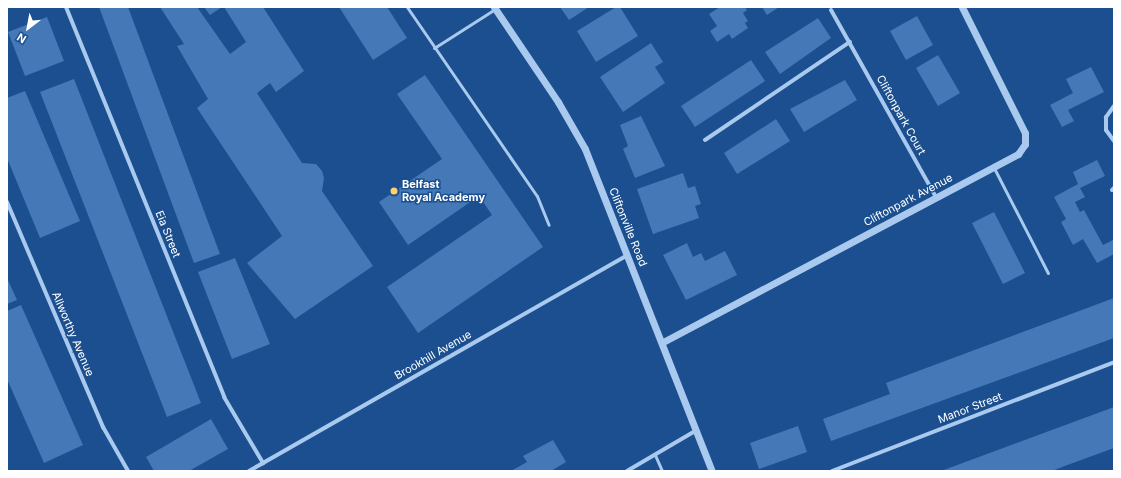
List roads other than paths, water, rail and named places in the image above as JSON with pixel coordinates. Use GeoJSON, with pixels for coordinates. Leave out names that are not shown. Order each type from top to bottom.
{"type":"FeatureCollection","features":[{"type":"Feature","properties":{"kind":"street","name":"Eia Street"},"geometry":{"type":"LineString","coordinates":[[66,7],[224,397],[263,463]]}},
{"type":"Feature","properties":{"kind":"street","name":"Cliftonpark Avenue"},"geometry":{"type":"LineString","coordinates":[[663,342],[1018,154],[1025,144],[1025,133],[962,7]]}},
{"type":"Feature","properties":{"kind":"street","name":"Cliftonville Road"},"geometry":{"type":"LineString","coordinates":[[495,8],[558,102],[585,149],[663,342],[712,471]]}},
{"type":"Feature","properties":{"kind":"street","name":"Cliftonpark Court"},"geometry":{"type":"LineString","coordinates":[[831,10],[936,197]]}},
{"type":"Feature","properties":{"kind":"street"},"geometry":{"type":"LineString","coordinates":[[706,140],[850,42]]}},
{"type":"Feature","properties":{"kind":"street"},"geometry":{"type":"LineString","coordinates":[[1114,106],[1106,117],[1106,130],[1114,141]]}},
{"type":"Feature","properties":{"kind":"street","name":"Allworthy Avenue"},"geometry":{"type":"LineString","coordinates":[[7,202],[103,427],[128,471]]}},
{"type":"Feature","properties":{"kind":"street","name":"Brookhill Avenue"},"geometry":{"type":"LineString","coordinates":[[249,471],[627,255]]}},
{"type":"Feature","properties":{"kind":"street","name":"Manor Street"},"geometry":{"type":"LineString","coordinates":[[832,471],[1114,362]]}},
{"type":"Feature","properties":{"kind":"street"},"geometry":{"type":"LineString","coordinates":[[627,471],[697,430]]}},
{"type":"Feature","properties":{"kind":"lane"},"geometry":{"type":"LineString","coordinates":[[407,7],[537,196],[549,225]]}},
{"type":"Feature","properties":{"kind":"lane"},"geometry":{"type":"LineString","coordinates":[[434,48],[495,8]]}},
{"type":"Feature","properties":{"kind":"lane"},"geometry":{"type":"LineString","coordinates":[[993,167],[1048,273]]}},
{"type":"Feature","properties":{"kind":"lane"},"geometry":{"type":"LineString","coordinates":[[655,455],[662,471]]}},
{"type":"Feature","properties":{"kind":"place","name":"Belfast Royal Academy"},"geometry":{"type":"Point","coordinates":[394,191]}}]}
